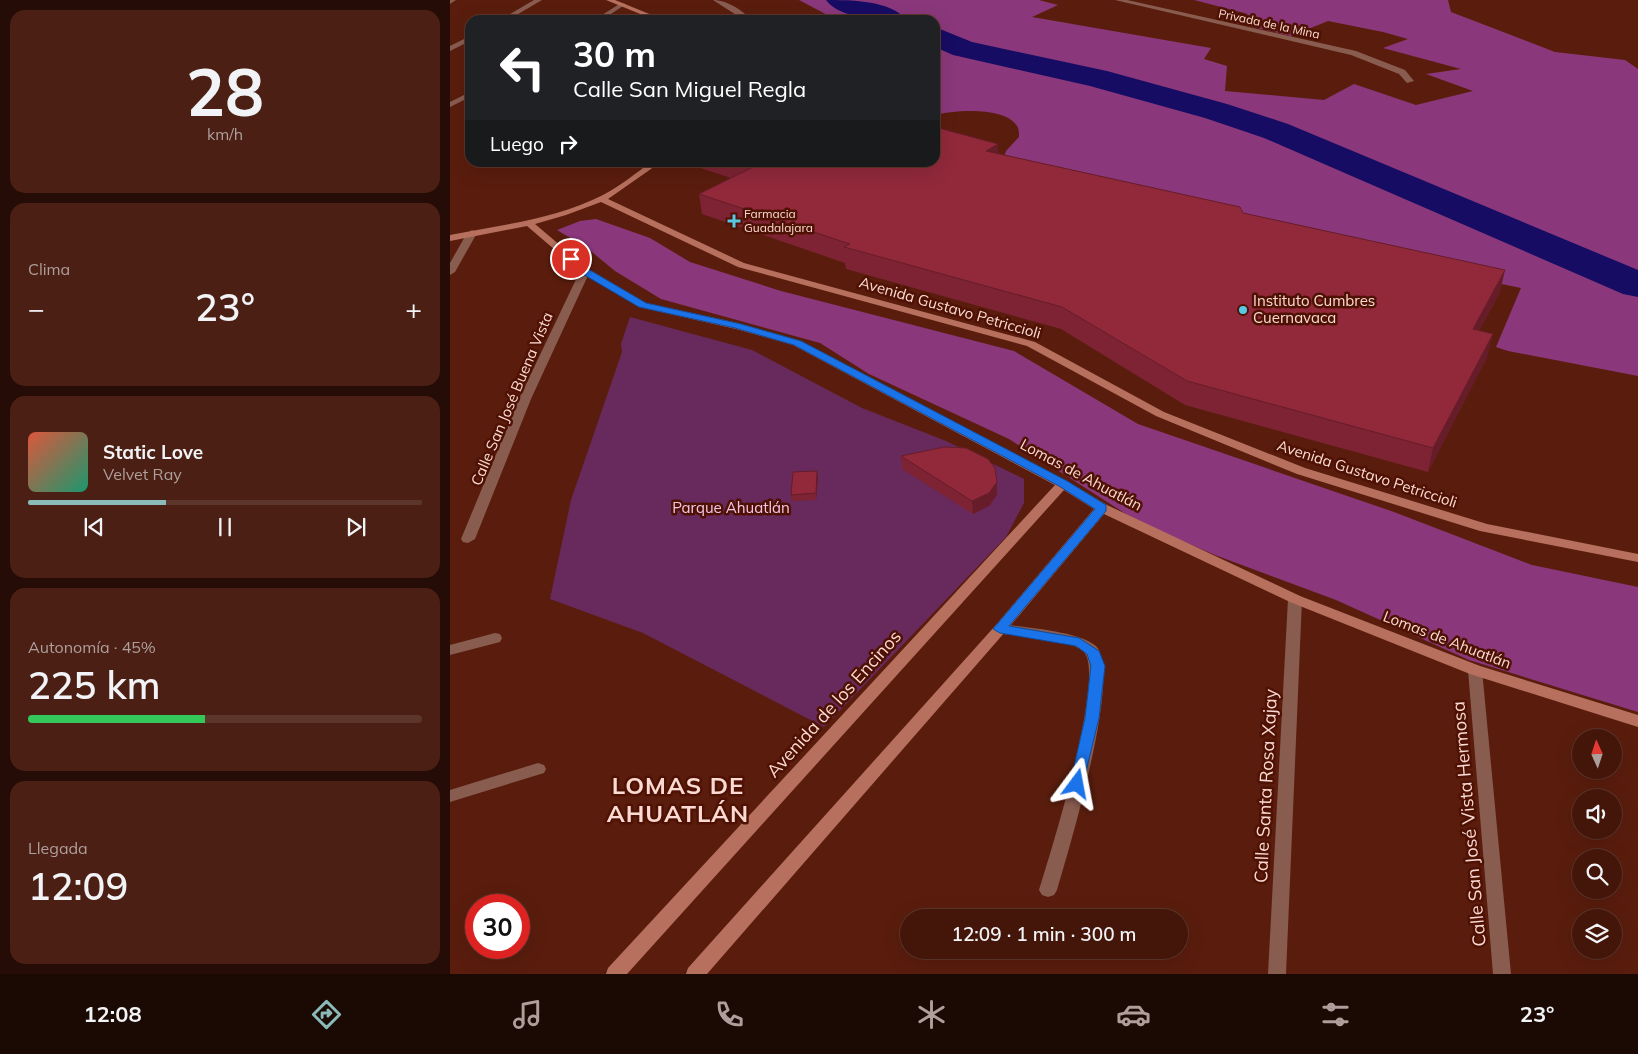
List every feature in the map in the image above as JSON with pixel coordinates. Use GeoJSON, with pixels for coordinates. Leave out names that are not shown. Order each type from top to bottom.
{"type":"FeatureCollection","features":[{"type":"Feature","properties":{"kind":"street"},"geometry":{"type":"LineString","coordinates":[[512,15],[539,0]]}},
{"type":"Feature","properties":{"kind":"street"},"geometry":{"type":"LineString","coordinates":[[609,0],[649,15]]}},
{"type":"Feature","properties":{"kind":"street"},"geometry":{"type":"LineString","coordinates":[[716,0],[743,15]]}},
{"type":"Feature","properties":{"kind":"street","name":"Privada de la Mina"},"geometry":{"type":"LineString","coordinates":[[1118,0],[1353,54],[1402,72],[1410,81]]}},
{"type":"Feature","properties":{"kind":"street"},"geometry":{"type":"LineString","coordinates":[[605,15],[623,4]]}},
{"type":"Feature","properties":{"kind":"street"},"geometry":{"type":"LineString","coordinates":[[450,49],[465,41]]}},
{"type":"Feature","properties":{"kind":"street"},"geometry":{"type":"LineString","coordinates":[[451,105],[465,97]]}},
{"type":"Feature","properties":{"kind":"street"},"geometry":{"type":"LineString","coordinates":[[450,238],[529,223],[567,213],[601,199],[650,167]]}},
{"type":"Feature","properties":{"kind":"street","name":"Avenida Gustavo Petriccioli"},"geometry":{"type":"LineString","coordinates":[[601,199],[741,265],[1031,344],[1160,414],[1301,471],[1485,528],[1638,558]]}},
{"type":"Feature","properties":{"kind":"street","name":"Lomas de Ahuatlán"},"geometry":{"type":"LineString","coordinates":[[529,223],[585,271],[643,305],[738,326],[797,343],[1063,484],[1102,508],[1295,599],[1475,670],[1638,721]]}},
{"type":"Feature","properties":{"kind":"street"},"geometry":{"type":"LineString","coordinates":[[450,272],[472,233]]}},
{"type":"Feature","properties":{"kind":"street","name":"Calle San José Buena Vista"},"geometry":{"type":"LineString","coordinates":[[468,539],[525,399],[585,271]]}},
{"type":"Feature","properties":{"kind":"street","name":"Avenida de los Encinos"},"geometry":{"type":"LineString","coordinates":[[614,974],[1063,484]]}},
{"type":"Feature","properties":{"kind":"street"},"geometry":{"type":"LineString","coordinates":[[695,974],[1000,629],[1102,508]]}},
{"type":"Feature","properties":{"kind":"street","name":"Calle Santa Rosa Xajay"},"geometry":{"type":"LineString","coordinates":[[1277,974],[1295,599]]}},
{"type":"Feature","properties":{"kind":"street"},"geometry":{"type":"LineString","coordinates":[[1000,629],[1079,642],[1093,651],[1098,666],[1086,746],[1048,890]]}},
{"type":"Feature","properties":{"kind":"street"},"geometry":{"type":"LineString","coordinates":[[450,650],[495,638]]}},
{"type":"Feature","properties":{"kind":"street","name":"Calle San José Vista Hermosa"},"geometry":{"type":"LineString","coordinates":[[1475,670],[1502,974]]}},
{"type":"Feature","properties":{"kind":"street"},"geometry":{"type":"LineString","coordinates":[[450,796],[538,768]]}},
{"type":"Feature","properties":{"kind":"green space","name":"Parque Ahuatlán"},"geometry":{"type":"Polygon","coordinates":[[[630,317],[752,350],[862,408],[946,441],[1024,479],[1024,503],[1006,537],[824,727],[643,633],[550,599],[571,500],[622,352],[621,344],[630,317]]]}},
{"type":"Feature","properties":{"kind":"shaded area"},"geometry":{"type":"Polygon","coordinates":[[[799,0],[1039,0],[1058,5],[1032,17],[1211,48],[1204,59],[1227,66],[1225,91],[1324,100],[1354,84],[1416,105],[1473,91],[1426,74],[1461,69],[1383,48],[1408,39],[1328,21],[1291,36],[1232,22],[1248,14],[1194,0],[1448,0],[1451,12],[1555,52],[1625,60],[1638,69],[1638,376],[1508,351],[1496,347],[1521,288],[1247,232],[1002,163],[1006,151],[1019,137],[1018,127],[1011,120],[1002,115],[979,111],[940,114],[940,15],[827,15],[799,0]]]}},
{"type":"Feature","properties":{"kind":"shaded area"},"geometry":{"type":"Polygon","coordinates":[[[596,219],[650,238],[690,262],[781,291],[1014,351],[1138,424],[1394,512],[1532,565],[1638,587],[1638,712],[1469,660],[1336,600],[1215,555],[1140,523],[1009,439],[869,374],[820,343],[661,299],[615,271],[587,248],[557,230],[580,221],[596,219]]]}},
{"type":"Feature","properties":{"kind":"building","name":"Instituto Cumbres Cuernavaca"},"geometry":{"type":"Polygon","coordinates":[[[940,128],[998,144],[986,151],[1240,207],[1243,213],[1505,270],[1473,329],[1493,334],[1433,448],[1187,381],[1062,307],[844,247],[850,244],[699,194],[753,167],[940,167],[940,128]]]}},
{"type":"Feature","properties":{"kind":"building"},"geometry":{"type":"Polygon","coordinates":[[[944,447],[966,448],[988,459],[995,468],[997,482],[989,493],[972,501],[901,456],[944,447]]]}},
{"type":"Feature","properties":{"kind":"building"},"geometry":{"type":"Polygon","coordinates":[[[817,471],[816,493],[791,495],[793,472],[817,471]]]}},
{"type":"Feature","properties":{"kind":"waterway"},"geometry":{"type":"LineString","coordinates":[[839,0],[879,15]]}},
{"type":"Feature","properties":{"kind":"waterway"},"geometry":{"type":"LineString","coordinates":[[940,38],[963,49],[1096,78],[1216,111],[1276,131],[1638,285]]}},
{"type":"Feature","properties":{"kind":"place","name":"Farmacia Guadalajara"},"geometry":{"type":"Point","coordinates":[734,221]}},
{"type":"Feature","properties":{"kind":"place","name":"Instituto Cumbres Cuernavaca"},"geometry":{"type":"Point","coordinates":[1243,310]}},
{"type":"Feature","properties":{"kind":"district","name":"LOMAS DE AHUATLÁN"},"geometry":{"type":"Point","coordinates":[678,800]}},
{"type":"Feature","properties":{"kind":"route"},"geometry":{"type":"LineString","coordinates":[[571,259],[585,271],[643,305],[738,326],[797,343],[1063,484],[1102,508],[1000,629],[1079,642],[1093,651],[1098,666],[1092,718],[1077,784]]}}]}
